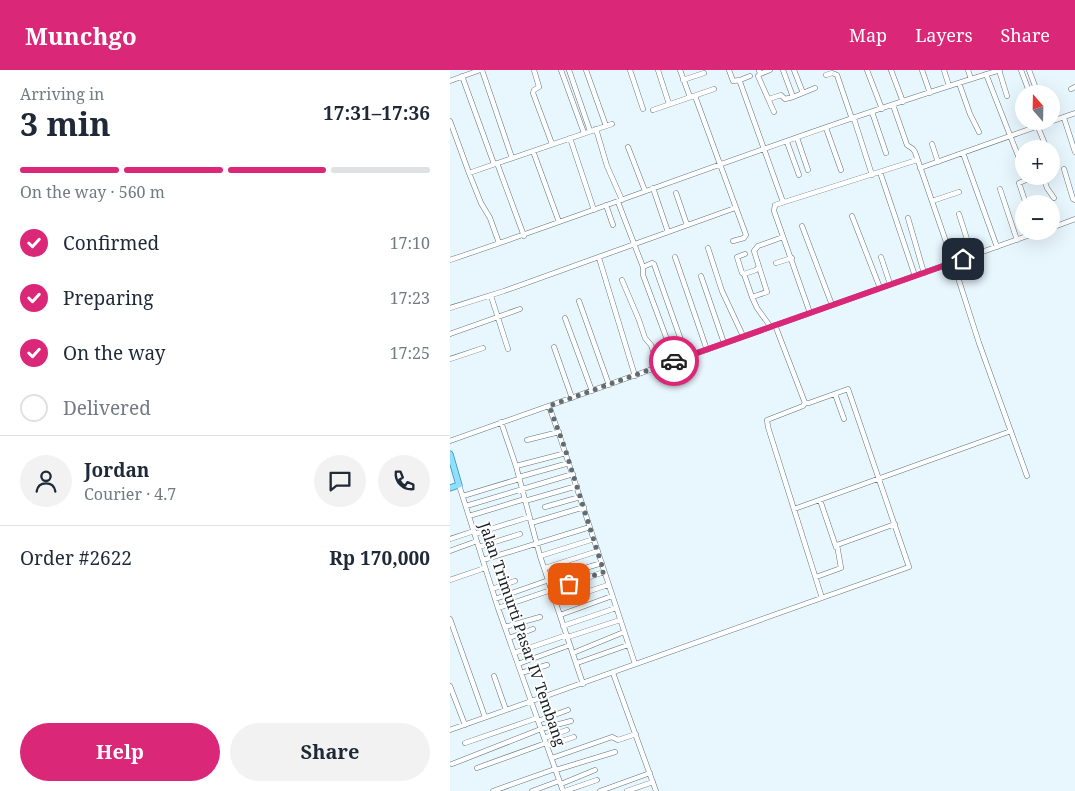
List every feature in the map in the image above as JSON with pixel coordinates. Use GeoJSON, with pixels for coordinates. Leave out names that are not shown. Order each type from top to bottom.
{"type":"FeatureCollection","features":[{"type":"Feature","properties":{"kind":"main road"},"geometry":{"type":"LineString","coordinates":[[450,454],[459,485],[450,488]]}},
{"type":"Feature","properties":{"kind":"street"},"geometry":{"type":"LineString","coordinates":[[450,81],[481,70],[512,158]]}},
{"type":"Feature","properties":{"kind":"street"},"geometry":{"type":"LineString","coordinates":[[534,70],[539,87],[533,91],[552,144]]}},
{"type":"Feature","properties":{"kind":"street"},"geometry":{"type":"LineString","coordinates":[[561,70],[584,133]]}},
{"type":"Feature","properties":{"kind":"street"},"geometry":{"type":"LineString","coordinates":[[569,70],[608,166],[642,267],[642,275],[675,361]]}},
{"type":"Feature","properties":{"kind":"street"},"geometry":{"type":"LineString","coordinates":[[586,70],[606,126]]}},
{"type":"Feature","properties":{"kind":"street"},"geometry":{"type":"LineString","coordinates":[[630,70],[643,109]]}},
{"type":"Feature","properties":{"kind":"street"},"geometry":{"type":"LineString","coordinates":[[658,70],[669,104]]}},
{"type":"Feature","properties":{"kind":"street"},"geometry":{"type":"LineString","coordinates":[[680,70],[746,236],[733,241]]}},
{"type":"Feature","properties":{"kind":"street"},"geometry":{"type":"LineString","coordinates":[[729,70],[733,81],[750,76]]}},
{"type":"Feature","properties":{"kind":"street"},"geometry":{"type":"LineString","coordinates":[[770,70],[759,72],[758,76],[774,112]]}},
{"type":"Feature","properties":{"kind":"street"},"geometry":{"type":"LineString","coordinates":[[784,70],[793,97]]}},
{"type":"Feature","properties":{"kind":"street"},"geometry":{"type":"LineString","coordinates":[[794,70],[803,93]]}},
{"type":"Feature","properties":{"kind":"street"},"geometry":{"type":"LineString","coordinates":[[868,70],[882,109]]}},
{"type":"Feature","properties":{"kind":"street"},"geometry":{"type":"LineString","coordinates":[[891,70],[903,102]]}},
{"type":"Feature","properties":{"kind":"street"},"geometry":{"type":"LineString","coordinates":[[922,70],[930,93]]}},
{"type":"Feature","properties":{"kind":"street"},"geometry":{"type":"LineString","coordinates":[[944,70],[949,86]]}},
{"type":"Feature","properties":{"kind":"street"},"geometry":{"type":"LineString","coordinates":[[968,70],[971,79]]}},
{"type":"Feature","properties":{"kind":"street"},"geometry":{"type":"LineString","coordinates":[[450,260],[524,236],[755,152],[992,71],[999,70],[1007,96]]}},
{"type":"Feature","properties":{"kind":"street"},"geometry":{"type":"LineString","coordinates":[[1021,70],[1027,85]]}},
{"type":"Feature","properties":{"kind":"street"},"geometry":{"type":"LineString","coordinates":[[1029,70],[1035,85]]}},
{"type":"Feature","properties":{"kind":"street"},"geometry":{"type":"LineString","coordinates":[[684,80],[704,72]]}},
{"type":"Feature","properties":{"kind":"street"},"geometry":{"type":"LineString","coordinates":[[826,75],[834,73],[837,76],[872,175]]}},
{"type":"Feature","properties":{"kind":"street"},"geometry":{"type":"LineString","coordinates":[[986,74],[1015,147]]}},
{"type":"Feature","properties":{"kind":"street"},"geometry":{"type":"LineString","coordinates":[[462,76],[524,236]]}},
{"type":"Feature","properties":{"kind":"street"},"geometry":{"type":"LineString","coordinates":[[740,80],[783,202]]}},
{"type":"Feature","properties":{"kind":"street"},"geometry":{"type":"LineString","coordinates":[[959,83],[970,114],[979,132]]}},
{"type":"Feature","properties":{"kind":"street"},"geometry":{"type":"LineString","coordinates":[[769,99],[781,95],[785,99],[815,88]]}},
{"type":"Feature","properties":{"kind":"street"},"geometry":{"type":"LineString","coordinates":[[653,110],[714,89]]}},
{"type":"Feature","properties":{"kind":"street"},"geometry":{"type":"LineString","coordinates":[[893,105],[905,142],[908,147],[914,149],[979,343],[1028,476]]}},
{"type":"Feature","properties":{"kind":"street"},"geometry":{"type":"LineString","coordinates":[[872,112],[886,153]]}},
{"type":"Feature","properties":{"kind":"street"},"geometry":{"type":"LineString","coordinates":[[1060,119],[1075,113]]}},
{"type":"Feature","properties":{"kind":"street"},"geometry":{"type":"LineString","coordinates":[[1064,118],[1075,152]]}},
{"type":"Feature","properties":{"kind":"street"},"geometry":{"type":"LineString","coordinates":[[450,121],[469,173],[481,203],[490,218],[499,244]]}},
{"type":"Feature","properties":{"kind":"street"},"geometry":{"type":"LineString","coordinates":[[469,173],[612,124]]}},
{"type":"Feature","properties":{"kind":"street"},"geometry":{"type":"LineString","coordinates":[[826,128],[841,170]]}},
{"type":"Feature","properties":{"kind":"street"},"geometry":{"type":"LineString","coordinates":[[920,168],[1029,130]]}},
{"type":"Feature","properties":{"kind":"street"},"geometry":{"type":"LineString","coordinates":[[570,138],[594,210]]}},
{"type":"Feature","properties":{"kind":"street"},"geometry":{"type":"LineString","coordinates":[[797,138],[808,170]]}},
{"type":"Feature","properties":{"kind":"street"},"geometry":{"type":"LineString","coordinates":[[787,142],[799,175]]}},
{"type":"Feature","properties":{"kind":"street"},"geometry":{"type":"LineString","coordinates":[[932,144],[938,162]]}},
{"type":"Feature","properties":{"kind":"street"},"geometry":{"type":"LineString","coordinates":[[628,147],[645,192]]}},
{"type":"Feature","properties":{"kind":"street"},"geometry":{"type":"LineString","coordinates":[[533,151],[559,222]]}},
{"type":"Feature","properties":{"kind":"street"},"geometry":{"type":"LineString","coordinates":[[963,153],[997,247]]}},
{"type":"Feature","properties":{"kind":"street"},"geometry":{"type":"LineString","coordinates":[[810,313],[774,209],[776,204],[917,160]]}},
{"type":"Feature","properties":{"kind":"street"},"geometry":{"type":"LineString","coordinates":[[1064,169],[1073,199],[1075,200]]}},
{"type":"Feature","properties":{"kind":"street"},"geometry":{"type":"LineString","coordinates":[[880,172],[915,276]]}},
{"type":"Feature","properties":{"kind":"street"},"geometry":{"type":"LineString","coordinates":[[653,188],[668,232]]}},
{"type":"Feature","properties":{"kind":"street"},"geometry":{"type":"LineString","coordinates":[[1000,189],[1015,234]]}},
{"type":"Feature","properties":{"kind":"street"},"geometry":{"type":"LineString","coordinates":[[932,201],[959,192]]}},
{"type":"Feature","properties":{"kind":"street"},"geometry":{"type":"LineString","coordinates":[[676,193],[687,225]]}},
{"type":"Feature","properties":{"kind":"street"},"geometry":{"type":"LineString","coordinates":[[606,206],[613,225]]}},
{"type":"Feature","properties":{"kind":"street"},"geometry":{"type":"LineString","coordinates":[[450,308],[491,296],[735,208]]}},
{"type":"Feature","properties":{"kind":"street"},"geometry":{"type":"LineString","coordinates":[[959,214],[972,256]]}},
{"type":"Feature","properties":{"kind":"street"},"geometry":{"type":"LineString","coordinates":[[852,216],[880,288]]}},
{"type":"Feature","properties":{"kind":"street"},"geometry":{"type":"LineString","coordinates":[[908,218],[924,273]]}},
{"type":"Feature","properties":{"kind":"street"},"geometry":{"type":"LineString","coordinates":[[1060,225],[1075,220]]}},
{"type":"Feature","properties":{"kind":"street"},"geometry":{"type":"LineString","coordinates":[[802,226],[832,305]]}},
{"type":"Feature","properties":{"kind":"street"},"geometry":{"type":"LineString","coordinates":[[752,297],[767,291],[758,269],[755,249],[758,246],[783,237]]}},
{"type":"Feature","properties":{"kind":"street"},"geometry":{"type":"LineString","coordinates":[[450,441],[1017,240]]}},
{"type":"Feature","properties":{"kind":"street"},"geometry":{"type":"LineString","coordinates":[[708,248],[722,291],[743,336]]}},
{"type":"Feature","properties":{"kind":"street"},"geometry":{"type":"LineString","coordinates":[[744,254],[737,257],[742,273],[757,308],[773,326],[804,403]]}},
{"type":"Feature","properties":{"kind":"street"},"geometry":{"type":"LineString","coordinates":[[675,257],[707,350]]}},
{"type":"Feature","properties":{"kind":"street"},"geometry":{"type":"LineString","coordinates":[[881,257],[890,284]]}},
{"type":"Feature","properties":{"kind":"street"},"geometry":{"type":"LineString","coordinates":[[599,258],[635,376]]}},
{"type":"Feature","properties":{"kind":"street"},"geometry":{"type":"LineString","coordinates":[[776,263],[792,258]]}},
{"type":"Feature","properties":{"kind":"street"},"geometry":{"type":"LineString","coordinates":[[642,267],[654,264],[687,357]]}},
{"type":"Feature","properties":{"kind":"street"},"geometry":{"type":"LineString","coordinates":[[744,274],[758,269]]}},
{"type":"Feature","properties":{"kind":"street"},"geometry":{"type":"LineString","coordinates":[[701,276],[724,343]]}},
{"type":"Feature","properties":{"kind":"street"},"geometry":{"type":"LineString","coordinates":[[622,280],[639,320],[644,338],[652,345],[659,367]]}},
{"type":"Feature","properties":{"kind":"street"},"geometry":{"type":"LineString","coordinates":[[491,296],[508,350]]}},
{"type":"Feature","properties":{"kind":"street"},"geometry":{"type":"LineString","coordinates":[[579,301],[609,385]]}},
{"type":"Feature","properties":{"kind":"street"},"geometry":{"type":"LineString","coordinates":[[450,334],[520,309]]}},
{"type":"Feature","properties":{"kind":"street"},"geometry":{"type":"LineString","coordinates":[[565,318],[592,391]]}},
{"type":"Feature","properties":{"kind":"street"},"geometry":{"type":"LineString","coordinates":[[554,347],[572,398]]}},
{"type":"Feature","properties":{"kind":"street"},"geometry":{"type":"LineString","coordinates":[[450,359],[483,348]]}},
{"type":"Feature","properties":{"kind":"street"},"geometry":{"type":"LineString","coordinates":[[450,729],[582,684],[909,567],[848,389],[809,403],[804,403],[803,406],[767,420],[822,598]]}},
{"type":"Feature","properties":{"kind":"street"},"geometry":{"type":"LineString","coordinates":[[835,394],[844,419]]}},
{"type":"Feature","properties":{"kind":"street"},"geometry":{"type":"LineString","coordinates":[[549,406],[635,664]]}},
{"type":"Feature","properties":{"kind":"street"},"geometry":{"type":"LineString","coordinates":[[501,422],[516,466],[540,556],[577,663],[582,684]]}},
{"type":"Feature","properties":{"kind":"street"},"geometry":{"type":"LineString","coordinates":[[794,509],[1011,431]]}},
{"type":"Feature","properties":{"kind":"street"},"geometry":{"type":"LineString","coordinates":[[528,440],[559,432]]}},
{"type":"Feature","properties":{"kind":"street"},"geometry":{"type":"LineString","coordinates":[[516,466],[566,453]]}},
{"type":"Feature","properties":{"kind":"street"},"geometry":{"type":"LineString","coordinates":[[463,496],[569,463]]}},
{"type":"Feature","properties":{"kind":"street"},"geometry":{"type":"LineString","coordinates":[[466,506],[573,474]]}},
{"type":"Feature","properties":{"kind":"street","name":"Jalan Trimurti Pasar IV Tembang"},"geometry":{"type":"LineString","coordinates":[[459,485],[508,638],[564,791]]}},
{"type":"Feature","properties":{"kind":"street"},"geometry":{"type":"LineString","coordinates":[[469,516],[576,486]]}},
{"type":"Feature","properties":{"kind":"street"},"geometry":{"type":"LineString","coordinates":[[545,507],[580,497]]}},
{"type":"Feature","properties":{"kind":"street"},"geometry":{"type":"LineString","coordinates":[[816,578],[841,568],[820,500]]}},
{"type":"Feature","properties":{"kind":"street"},"geometry":{"type":"LineString","coordinates":[[531,523],[584,507]]}},
{"type":"Feature","properties":{"kind":"street"},"geometry":{"type":"LineString","coordinates":[[450,540],[529,517]]}},
{"type":"Feature","properties":{"kind":"street"},"geometry":{"type":"LineString","coordinates":[[836,547],[839,544],[894,524]]}},
{"type":"Feature","properties":{"kind":"street"},"geometry":{"type":"LineString","coordinates":[[483,560],[590,527]]}},
{"type":"Feature","properties":{"kind":"street"},"geometry":{"type":"LineString","coordinates":[[479,547],[520,534]]}},
{"type":"Feature","properties":{"kind":"street"},"geometry":{"type":"LineString","coordinates":[[540,556],[594,539]]}},
{"type":"Feature","properties":{"kind":"street"},"geometry":{"type":"LineString","coordinates":[[450,551],[477,541]]}},
{"type":"Feature","properties":{"kind":"street"},"geometry":{"type":"LineString","coordinates":[[544,568],[598,551]]}},
{"type":"Feature","properties":{"kind":"street"},"geometry":{"type":"LineString","coordinates":[[495,599],[602,563]]}},
{"type":"Feature","properties":{"kind":"street"},"geometry":{"type":"LineString","coordinates":[[450,580],[485,568]]}},
{"type":"Feature","properties":{"kind":"street"},"geometry":{"type":"LineString","coordinates":[[498,608],[604,572]]}},
{"type":"Feature","properties":{"kind":"street"},"geometry":{"type":"LineString","coordinates":[[492,589],[515,581]]}},
{"type":"Feature","properties":{"kind":"street"},"geometry":{"type":"LineString","coordinates":[[556,602],[608,585]]}},
{"type":"Feature","properties":{"kind":"street"},"geometry":{"type":"LineString","coordinates":[[560,615],[612,596]]}},
{"type":"Feature","properties":{"kind":"street"},"geometry":{"type":"LineString","coordinates":[[563,626],[616,608]]}},
{"type":"Feature","properties":{"kind":"street"},"geometry":{"type":"LineString","coordinates":[[505,627],[540,617]]}},
{"type":"Feature","properties":{"kind":"street"},"geometry":{"type":"LineString","coordinates":[[450,619],[485,718]]}},
{"type":"Feature","properties":{"kind":"street"},"geometry":{"type":"LineString","coordinates":[[514,653],[620,620]]}},
{"type":"Feature","properties":{"kind":"street"},"geometry":{"type":"LineString","coordinates":[[508,638],[533,629]]}},
{"type":"Feature","properties":{"kind":"street"},"geometry":{"type":"LineString","coordinates":[[573,652],[624,632]]}},
{"type":"Feature","properties":{"kind":"street"},"geometry":{"type":"LineString","coordinates":[[518,664],[570,645]]}},
{"type":"Feature","properties":{"kind":"street"},"geometry":{"type":"LineString","coordinates":[[577,663],[628,645]]}},
{"type":"Feature","properties":{"kind":"street"},"geometry":{"type":"LineString","coordinates":[[521,673],[546,665]]}},
{"type":"Feature","properties":{"kind":"street"},"geometry":{"type":"LineString","coordinates":[[613,673],[656,791]]}},
{"type":"Feature","properties":{"kind":"street"},"geometry":{"type":"LineString","coordinates":[[494,676],[506,710]]}},
{"type":"Feature","properties":{"kind":"street"},"geometry":{"type":"LineString","coordinates":[[450,686],[465,725]]}},
{"type":"Feature","properties":{"kind":"street"},"geometry":{"type":"LineString","coordinates":[[465,743],[568,710]]}},
{"type":"Feature","properties":{"kind":"street"},"geometry":{"type":"LineString","coordinates":[[452,764],[560,723],[571,722]]}},
{"type":"Feature","properties":{"kind":"street"},"geometry":{"type":"LineString","coordinates":[[477,768],[546,742],[567,730]]}},
{"type":"Feature","properties":{"kind":"street"},"geometry":{"type":"LineString","coordinates":[[552,758],[610,738],[614,737],[618,740],[636,734]]}},
{"type":"Feature","properties":{"kind":"street"},"geometry":{"type":"LineString","coordinates":[[546,742],[574,737]]}},
{"type":"Feature","properties":{"kind":"street"},"geometry":{"type":"LineString","coordinates":[[493,791],[556,769],[615,752]]}},
{"type":"Feature","properties":{"kind":"street"},"geometry":{"type":"LineString","coordinates":[[532,791],[595,770]]}},
{"type":"Feature","properties":{"kind":"street"},"geometry":{"type":"LineString","coordinates":[[600,791],[650,773]]}},
{"type":"Feature","properties":{"kind":"street"},"geometry":{"type":"LineString","coordinates":[[564,791],[597,780]]}},
{"type":"Feature","properties":{"kind":"street"},"geometry":{"type":"LineString","coordinates":[[627,791],[653,782]]}},
{"type":"Feature","properties":{"kind":"way so far"},"geometry":{"type":"LineString","coordinates":[[569,584],[604,572],[563,443],[549,406],[674,361]]}},
{"type":"Feature","properties":{"kind":"route"},"geometry":{"type":"LineString","coordinates":[[674,361],[963,259]]}}]}
